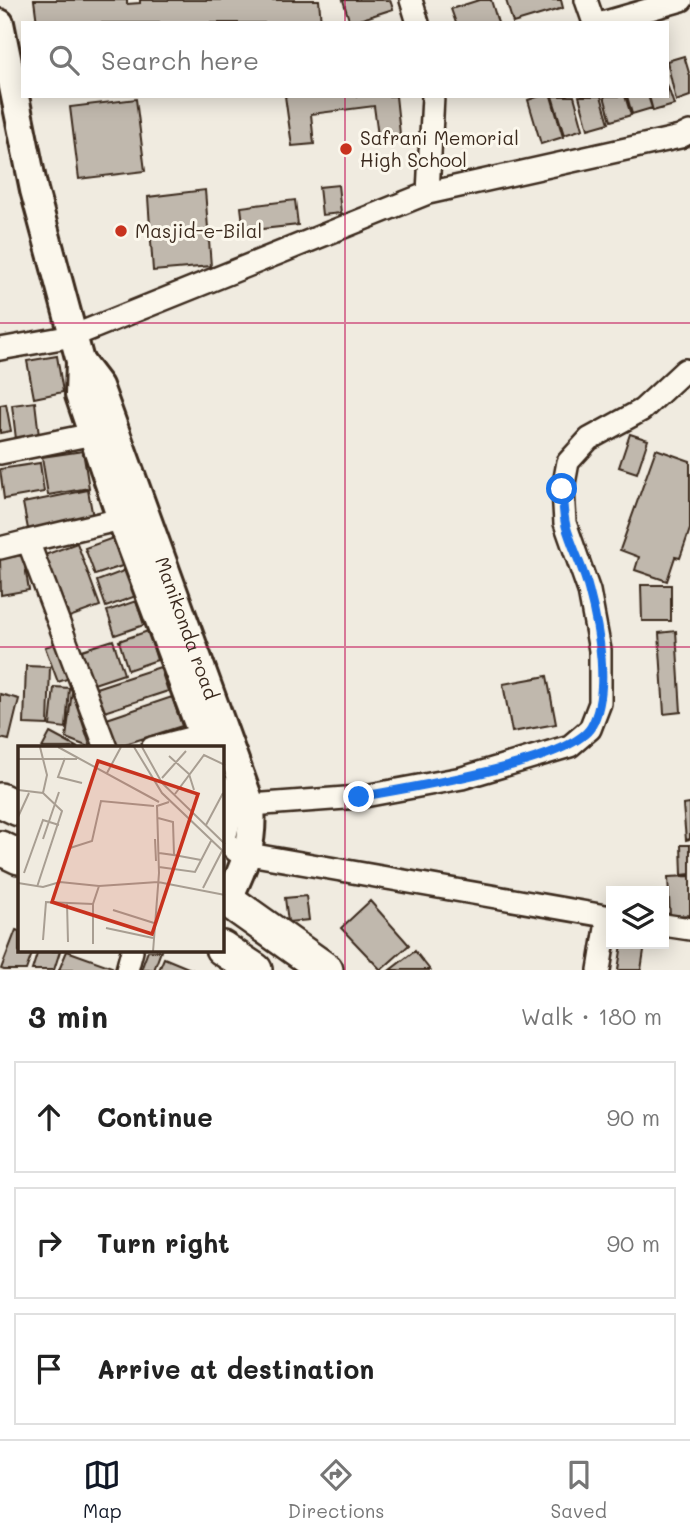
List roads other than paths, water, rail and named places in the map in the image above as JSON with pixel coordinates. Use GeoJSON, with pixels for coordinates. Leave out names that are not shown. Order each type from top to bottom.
{"type":"FeatureCollection","features":[{"type":"Feature","properties":{"kind":"main road"},"geometry":{"type":"LineString","coordinates":[[0,785],[18,793]]}},
{"type":"Feature","properties":{"kind":"main road"},"geometry":{"type":"LineString","coordinates":[[0,800],[18,809]]}},
{"type":"Feature","properties":{"kind":"main road"},"geometry":{"type":"LineString","coordinates":[[0,825],[18,834]]}},
{"type":"Feature","properties":{"kind":"main road"},"geometry":{"type":"LineString","coordinates":[[0,848],[18,857]]}},
{"type":"Feature","properties":{"kind":"main road"},"geometry":{"type":"LineString","coordinates":[[224,904],[299,970]]}},
{"type":"Feature","properties":{"kind":"main road"},"geometry":{"type":"LineString","coordinates":[[224,904],[326,970]]}},
{"type":"Feature","properties":{"kind":"main road"},"geometry":{"type":"LineString","coordinates":[[224,949],[255,970]]}},
{"type":"Feature","properties":{"kind":"main road"},"geometry":{"type":"LineString","coordinates":[[200,953],[225,970]]}},
{"type":"Feature","properties":{"kind":"street"},"geometry":{"type":"LineString","coordinates":[[411,0],[417,21]]}},
{"type":"Feature","properties":{"kind":"street"},"geometry":{"type":"LineString","coordinates":[[586,0],[593,21]]}},
{"type":"Feature","properties":{"kind":"street"},"geometry":{"type":"LineString","coordinates":[[609,21],[681,0]]}},
{"type":"Feature","properties":{"kind":"street","name":"Manikonda road"},"geometry":{"type":"LineString","coordinates":[[0,23],[17,75],[34,190],[77,348],[79,395],[121,519],[205,741]]}},
{"type":"Feature","properties":{"kind":"street"},"geometry":{"type":"LineString","coordinates":[[428,193],[433,98]]}},
{"type":"Feature","properties":{"kind":"street"},"geometry":{"type":"LineString","coordinates":[[0,349],[77,348],[428,193],[681,137],[690,132]]}},
{"type":"Feature","properties":{"kind":"street","name":"Manikonda road"},"geometry":{"type":"LineString","coordinates":[[77,348],[99,386],[213,746]]}},
{"type":"Feature","properties":{"kind":"street"},"geometry":{"type":"LineString","coordinates":[[230,798],[359,797],[463,778],[569,746],[590,729],[600,703],[600,650],[589,591],[565,523],[562,489],[568,462],[589,439],[642,410],[685,370]]}},
{"type":"Feature","properties":{"kind":"street"},"geometry":{"type":"LineString","coordinates":[[0,453],[93,434]]}},
{"type":"Feature","properties":{"kind":"street"},"geometry":{"type":"LineString","coordinates":[[0,548],[121,519]]}},
{"type":"Feature","properties":{"kind":"street"},"geometry":{"type":"LineString","coordinates":[[28,541],[105,746]]}},
{"type":"Feature","properties":{"kind":"street"},"geometry":{"type":"LineString","coordinates":[[167,746],[205,741]]}},
{"type":"Feature","properties":{"kind":"street","name":"Manikonda road"},"geometry":{"type":"LineString","coordinates":[[224,779],[230,798],[253,833],[249,854],[224,904]]}},
{"type":"Feature","properties":{"kind":"street","name":"Manikonda road"},"geometry":{"type":"LineString","coordinates":[[224,835],[230,798]]}},
{"type":"Feature","properties":{"kind":"street"},"geometry":{"type":"LineString","coordinates":[[224,841],[236,851],[249,854],[606,915]]}},
{"type":"Feature","properties":{"kind":"street"},"geometry":{"type":"LineString","coordinates":[[669,926],[690,929]]}},
{"type":"Feature","properties":{"kind":"street"},"geometry":{"type":"LineString","coordinates":[[598,970],[606,934]]}},
{"type":"Feature","properties":{"kind":"street"},"geometry":{"type":"LineString","coordinates":[[127,970],[131,953]]}},
{"type":"Feature","properties":{"kind":"place","name":"Safrani Memorial High School"},"geometry":{"type":"Point","coordinates":[346,149]}},
{"type":"Feature","properties":{"kind":"place","name":"Masjid-e-Bilal"},"geometry":{"type":"Point","coordinates":[121,231]}}]}
